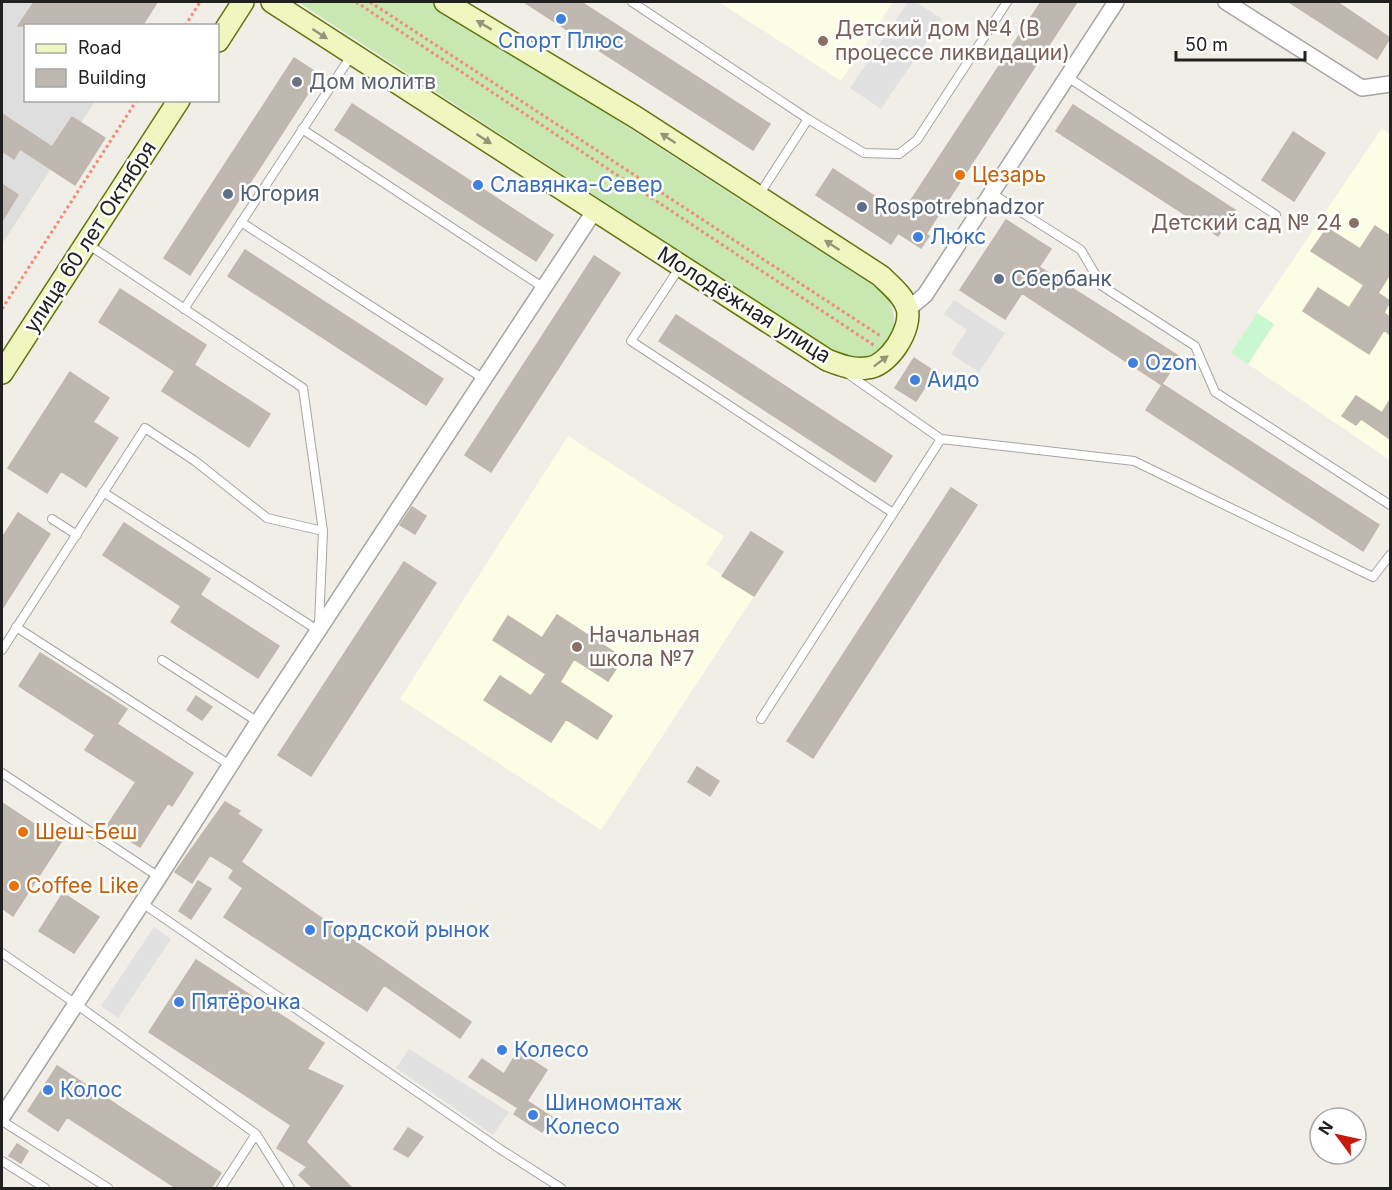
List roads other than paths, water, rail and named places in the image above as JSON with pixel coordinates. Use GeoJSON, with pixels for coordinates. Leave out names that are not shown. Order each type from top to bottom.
{"type":"FeatureCollection","features":[{"type":"Feature","properties":{"kind":"main road"},"geometry":{"type":"LineString","coordinates":[[219,39],[243,2]]}},
{"type":"Feature","properties":{"kind":"main road","name":"Молодёжная улица"},"geometry":{"type":"LineString","coordinates":[[272,2],[827,360],[850,368],[870,368],[883,363],[889,348],[906,329],[908,310]]}},
{"type":"Feature","properties":{"kind":"main road"},"geometry":{"type":"LineString","coordinates":[[445,2],[637,118],[881,276],[900,294],[908,310]]}},
{"type":"Feature","properties":{"kind":"main road","name":"улица 60 лет Октября"},"geometry":{"type":"LineString","coordinates":[[2,373],[178,102]]}},
{"type":"Feature","properties":{"kind":"street"},"geometry":{"type":"LineString","coordinates":[[908,310],[925,295],[1116,2]]}},
{"type":"Feature","properties":{"kind":"street"},"geometry":{"type":"LineString","coordinates":[[1226,2],[1362,88],[1390,84]]}},
{"type":"Feature","properties":{"kind":"street"},"geometry":{"type":"LineString","coordinates":[[2,1119],[6,1099],[76,1004],[258,722],[595,210]]}},
{"type":"Feature","properties":{"kind":"lane"},"geometry":{"type":"LineString","coordinates":[[632,2],[808,119],[864,153],[899,154],[917,140],[1007,2]]}},
{"type":"Feature","properties":{"kind":"lane"},"geometry":{"type":"LineString","coordinates":[[184,309],[352,54]]}},
{"type":"Feature","properties":{"kind":"lane"},"geometry":{"type":"LineString","coordinates":[[1066,76],[1276,215]]}},
{"type":"Feature","properties":{"kind":"lane"},"geometry":{"type":"LineString","coordinates":[[758,197],[808,119]]}},
{"type":"Feature","properties":{"kind":"lane"},"geometry":{"type":"LineString","coordinates":[[302,129],[545,288]]}},
{"type":"Feature","properties":{"kind":"lane"},"geometry":{"type":"LineString","coordinates":[[991,193],[1081,250],[1102,286],[1196,346],[1215,392],[1390,505]]}},
{"type":"Feature","properties":{"kind":"lane"},"geometry":{"type":"LineString","coordinates":[[241,222],[484,379]]}},
{"type":"Feature","properties":{"kind":"lane"},"geometry":{"type":"LineString","coordinates":[[86,243],[303,388],[323,531],[319,632]]}},
{"type":"Feature","properties":{"kind":"lane"},"geometry":{"type":"LineString","coordinates":[[681,266],[630,340],[893,513]]}},
{"type":"Feature","properties":{"kind":"lane"},"geometry":{"type":"LineString","coordinates":[[827,360],[941,439],[1134,461],[1373,577],[1390,555]]}},
{"type":"Feature","properties":{"kind":"lane"},"geometry":{"type":"LineString","coordinates":[[2,650],[145,428],[195,462],[267,518],[323,531]]}},
{"type":"Feature","properties":{"kind":"lane"},"geometry":{"type":"LineString","coordinates":[[761,719],[941,439]]}},
{"type":"Feature","properties":{"kind":"lane"},"geometry":{"type":"LineString","coordinates":[[104,492],[319,632]]}},
{"type":"Feature","properties":{"kind":"lane"},"geometry":{"type":"LineString","coordinates":[[52,519],[77,535]]}},
{"type":"Feature","properties":{"kind":"lane"},"geometry":{"type":"LineString","coordinates":[[16,627],[230,765]]}},
{"type":"Feature","properties":{"kind":"lane"},"geometry":{"type":"LineString","coordinates":[[162,660],[258,722]]}},
{"type":"Feature","properties":{"kind":"lane"},"geometry":{"type":"LineString","coordinates":[[2,773],[159,877]]}},
{"type":"Feature","properties":{"kind":"lane"},"geometry":{"type":"LineString","coordinates":[[142,903],[500,1149],[561,1188]]}},
{"type":"Feature","properties":{"kind":"lane"},"geometry":{"type":"LineString","coordinates":[[2,953],[256,1134],[290,1188]]}},
{"type":"Feature","properties":{"kind":"lane"},"geometry":{"type":"LineString","coordinates":[[2,1119],[108,1188]]}},
{"type":"Feature","properties":{"kind":"lane"},"geometry":{"type":"LineString","coordinates":[[221,1188],[256,1134]]}},
{"type":"Feature","properties":{"kind":"lane"},"geometry":{"type":"LineString","coordinates":[[2,1161],[45,1188]]}},
{"type":"Feature","properties":{"kind":"place","name":"Спорт Плюс"},"geometry":{"type":"Point","coordinates":[561,19]}},
{"type":"Feature","properties":{"kind":"place","name":"Детский дом №4 (В процессе ликвидации)"},"geometry":{"type":"Point","coordinates":[823,41]}},
{"type":"Feature","properties":{"kind":"place","name":"Дом молитв"},"geometry":{"type":"Point","coordinates":[297,82]}},
{"type":"Feature","properties":{"kind":"place","name":"Цезарь"},"geometry":{"type":"Point","coordinates":[960,175]}},
{"type":"Feature","properties":{"kind":"place","name":"Славянка-Север"},"geometry":{"type":"Point","coordinates":[478,185]}},
{"type":"Feature","properties":{"kind":"place","name":"Югория"},"geometry":{"type":"Point","coordinates":[228,194]}},
{"type":"Feature","properties":{"kind":"place","name":"Rospotrebnadzor"},"geometry":{"type":"Point","coordinates":[862,207]}},
{"type":"Feature","properties":{"kind":"place","name":"Детский сад № 24"},"geometry":{"type":"Point","coordinates":[1354,223]}},
{"type":"Feature","properties":{"kind":"place","name":"Люкс"},"geometry":{"type":"Point","coordinates":[918,237]}},
{"type":"Feature","properties":{"kind":"place","name":"Сбербанк"},"geometry":{"type":"Point","coordinates":[999,279]}},
{"type":"Feature","properties":{"kind":"place","name":"Ozon"},"geometry":{"type":"Point","coordinates":[1133,363]}},
{"type":"Feature","properties":{"kind":"place","name":"Аидо"},"geometry":{"type":"Point","coordinates":[915,380]}},
{"type":"Feature","properties":{"kind":"place","name":"Начальная школа №7"},"geometry":{"type":"Point","coordinates":[577,647]}},
{"type":"Feature","properties":{"kind":"place","name":"Шеш-Беш"},"geometry":{"type":"Point","coordinates":[23,832]}},
{"type":"Feature","properties":{"kind":"place","name":"Coffee Like"},"geometry":{"type":"Point","coordinates":[14,886]}},
{"type":"Feature","properties":{"kind":"place","name":"Гордской рынок"},"geometry":{"type":"Point","coordinates":[310,930]}},
{"type":"Feature","properties":{"kind":"place","name":"Пятёрочка"},"geometry":{"type":"Point","coordinates":[179,1002]}},
{"type":"Feature","properties":{"kind":"place","name":"Колесо"},"geometry":{"type":"Point","coordinates":[502,1050]}},
{"type":"Feature","properties":{"kind":"place","name":"Колос"},"geometry":{"type":"Point","coordinates":[48,1090]}},
{"type":"Feature","properties":{"kind":"place","name":"Шиномонтаж Колесо"},"geometry":{"type":"Point","coordinates":[533,1115]}}]}
